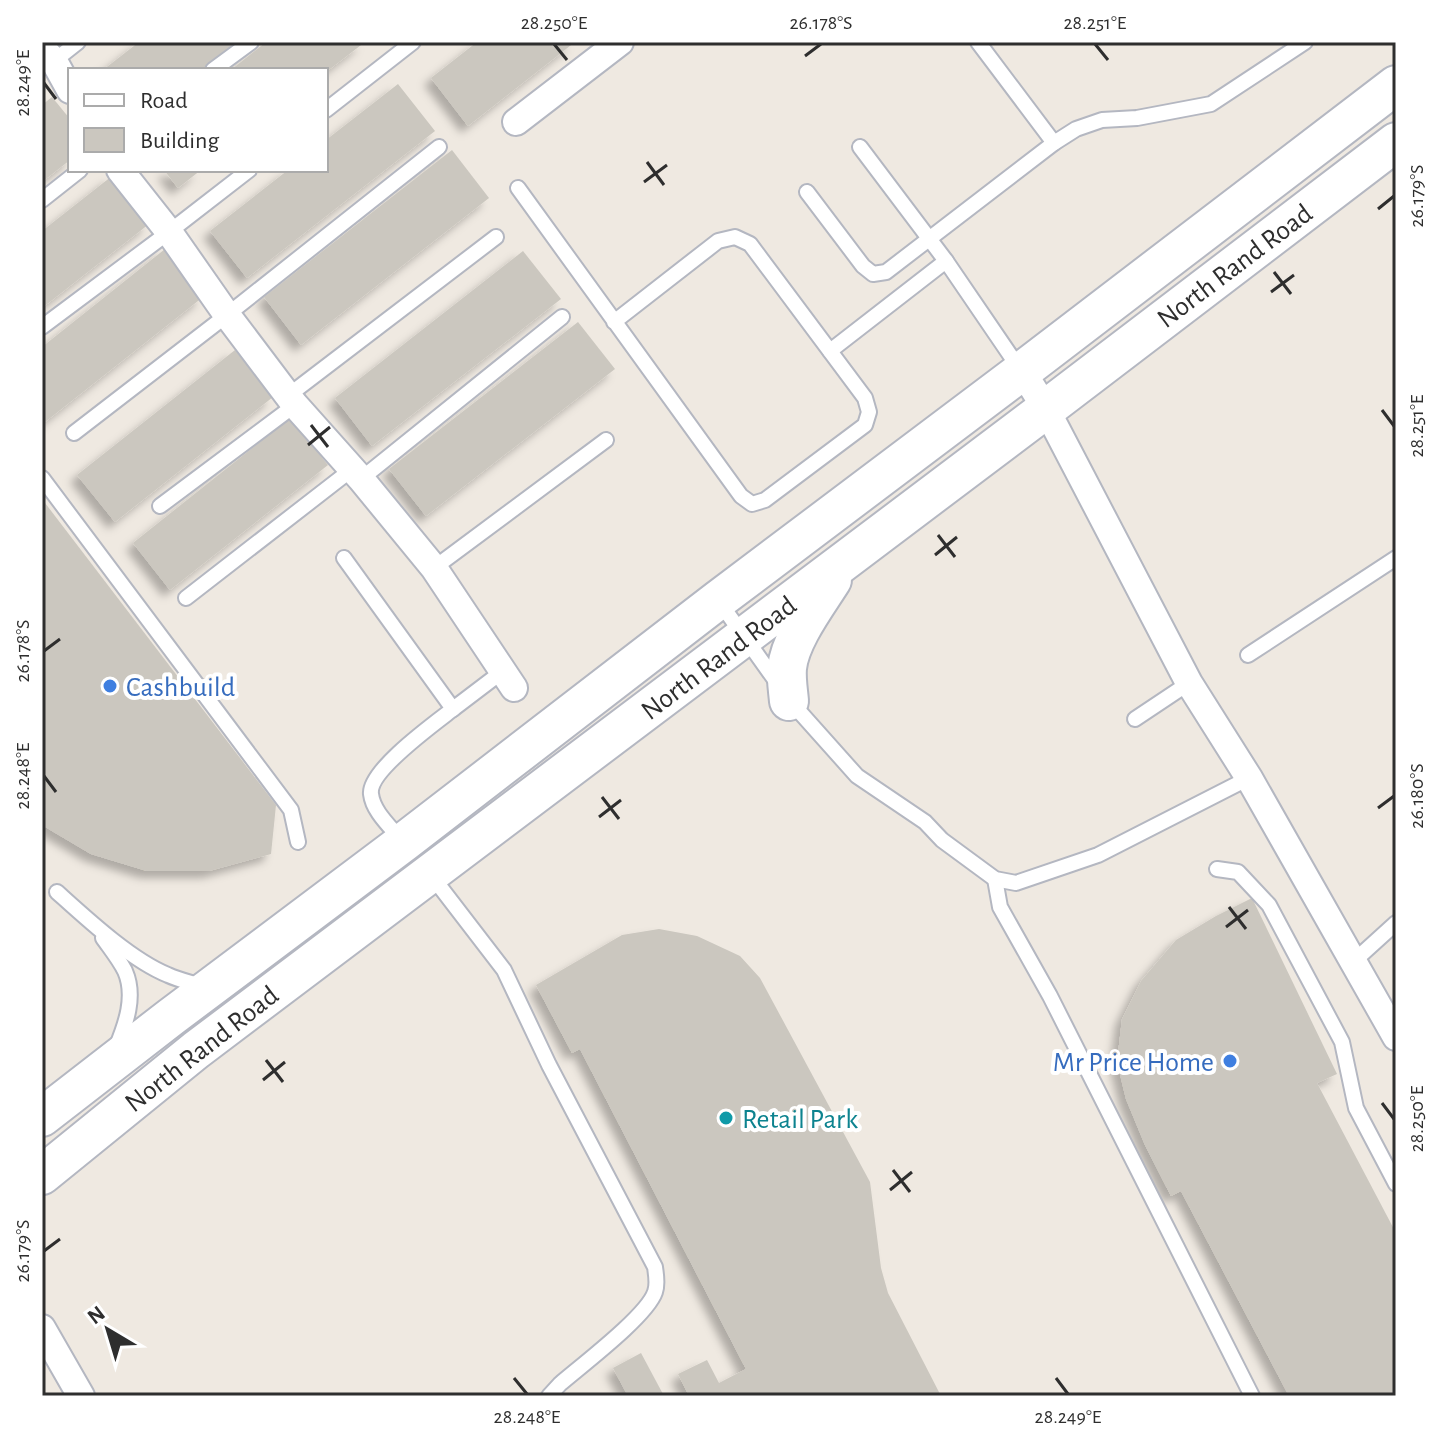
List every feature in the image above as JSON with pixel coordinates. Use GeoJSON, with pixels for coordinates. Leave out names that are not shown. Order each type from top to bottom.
{"type":"FeatureCollection","features":[{"type":"Feature","properties":{"kind":"main road","name":"North Rand Road"},"geometry":{"type":"LineString","coordinates":[[42,1175],[196,1050],[718,600],[1396,85]]}},
{"type":"Feature","properties":{"kind":"main road"},"geometry":{"type":"LineString","coordinates":[[1364,110],[1381,127],[1396,133]]}},
{"type":"Feature","properties":{"kind":"main road","name":"North Rand Road"},"geometry":{"type":"LineString","coordinates":[[42,1117],[208,988],[417,858],[744,638],[1396,142]]}},
{"type":"Feature","properties":{"kind":"main road"},"geometry":{"type":"LineString","coordinates":[[789,701],[787,667],[791,653],[841,564]]}},
{"type":"Feature","properties":{"kind":"street"},"geometry":{"type":"LineString","coordinates":[[516,122],[620,42]]}},
{"type":"Feature","properties":{"kind":"street"},"geometry":{"type":"LineString","coordinates":[[48,55],[68,87]]}},
{"type":"Feature","properties":{"kind":"street"},"geometry":{"type":"LineString","coordinates":[[122,172],[292,400],[434,568],[508,680]]}},
{"type":"Feature","properties":{"kind":"street"},"geometry":{"type":"LineString","coordinates":[[1022,371],[1046,409],[1189,683],[1249,778],[1396,1037]]}},
{"type":"Feature","properties":{"kind":"street"},"geometry":{"type":"LineString","coordinates":[[42,1328],[81,1396]]}},
{"type":"Feature","properties":{"kind":"lane"},"geometry":{"type":"LineString","coordinates":[[48,55],[78,42]]}},
{"type":"Feature","properties":{"kind":"lane"},"geometry":{"type":"LineString","coordinates":[[216,68],[251,42]]}},
{"type":"Feature","properties":{"kind":"lane"},"geometry":{"type":"LineString","coordinates":[[328,108],[413,42]]}},
{"type":"Feature","properties":{"kind":"lane"},"geometry":{"type":"LineString","coordinates":[[978,42],[1054,143]]}},
{"type":"Feature","properties":{"kind":"lane"},"geometry":{"type":"LineString","coordinates":[[807,192],[863,266],[873,274],[886,272],[1076,129],[1102,120],[1137,118],[1211,104],[1305,42]]}},
{"type":"Feature","properties":{"kind":"lane"},"geometry":{"type":"LineString","coordinates":[[74,433],[439,147]]}},
{"type":"Feature","properties":{"kind":"lane"},"geometry":{"type":"LineString","coordinates":[[860,147],[930,238],[1022,371]]}},
{"type":"Feature","properties":{"kind":"lane"},"geometry":{"type":"LineString","coordinates":[[42,200],[77,172]]}},
{"type":"Feature","properties":{"kind":"lane"},"geometry":{"type":"LineString","coordinates":[[42,327],[246,172]]}},
{"type":"Feature","properties":{"kind":"lane"},"geometry":{"type":"LineString","coordinates":[[518,188],[614,322],[741,496],[752,504],[765,500],[865,425],[869,412],[865,398],[750,244],[735,237],[718,241],[614,322]]}},
{"type":"Feature","properties":{"kind":"lane"},"geometry":{"type":"LineString","coordinates":[[160,506],[496,237]]}},
{"type":"Feature","properties":{"kind":"lane"},"geometry":{"type":"LineString","coordinates":[[830,351],[946,261]]}},
{"type":"Feature","properties":{"kind":"lane"},"geometry":{"type":"LineString","coordinates":[[186,598],[356,475],[562,317]]}},
{"type":"Feature","properties":{"kind":"lane"},"geometry":{"type":"LineString","coordinates":[[434,568],[606,440]]}},
{"type":"Feature","properties":{"kind":"lane"},"geometry":{"type":"LineString","coordinates":[[42,478],[291,810],[298,842]]}},
{"type":"Feature","properties":{"kind":"lane"},"geometry":{"type":"LineString","coordinates":[[344,558],[453,709]]}},
{"type":"Feature","properties":{"kind":"lane"},"geometry":{"type":"LineString","coordinates":[[1248,655],[1396,558]]}},
{"type":"Feature","properties":{"kind":"lane"},"geometry":{"type":"LineString","coordinates":[[718,600],[789,701],[857,776],[925,822],[942,840],[995,879],[1016,883],[1098,855],[1249,778]]}},
{"type":"Feature","properties":{"kind":"lane"},"geometry":{"type":"LineString","coordinates":[[508,680],[453,709],[389,762],[372,782],[370,793],[376,809],[504,970],[549,1065],[655,1267],[655,1293],[640,1314],[549,1396]]}},
{"type":"Feature","properties":{"kind":"lane"},"geometry":{"type":"LineString","coordinates":[[1135,719],[1189,683]]}},
{"type":"Feature","properties":{"kind":"lane"},"geometry":{"type":"LineString","coordinates":[[1217,869],[1238,872],[1269,905],[1342,1042],[1356,1108],[1396,1184]]}},
{"type":"Feature","properties":{"kind":"lane"},"geometry":{"type":"LineString","coordinates":[[995,879],[1000,907],[1050,996],[1252,1396]]}},
{"type":"Feature","properties":{"kind":"lane"},"geometry":{"type":"LineString","coordinates":[[57,892],[150,966],[208,988]]}},
{"type":"Feature","properties":{"kind":"lane"},"geometry":{"type":"LineString","coordinates":[[1353,962],[1396,923]]}},
{"type":"Feature","properties":{"kind":"lane"},"geometry":{"type":"LineString","coordinates":[[94,924],[125,971],[129,985],[130,1002],[124,1027],[109,1064]]}},
{"type":"Feature","properties":{"kind":"building"},"geometry":{"type":"Polygon","coordinates":[[[139,42],[237,42],[204,68],[106,68],[139,42]]]}},
{"type":"Feature","properties":{"kind":"building"},"geometry":{"type":"Polygon","coordinates":[[[266,42],[365,42],[328,70],[328,68],[234,68],[266,42]]]}},
{"type":"Feature","properties":{"kind":"building"},"geometry":{"type":"Polygon","coordinates":[[[477,42],[575,42],[468,126],[431,78],[477,42]]]}},
{"type":"Feature","properties":{"kind":"building"},"geometry":{"type":"Polygon","coordinates":[[[398,84],[435,131],[247,278],[210,231],[285,172],[328,172],[328,138],[398,84]]]}},
{"type":"Feature","properties":{"kind":"building"},"geometry":{"type":"Polygon","coordinates":[[[52,97],[68,117],[68,162],[42,182],[42,105],[52,97]]]}},
{"type":"Feature","properties":{"kind":"building"},"geometry":{"type":"Polygon","coordinates":[[[452,150],[489,198],[301,345],[264,297],[452,150]]]}},
{"type":"Feature","properties":{"kind":"building"},"geometry":{"type":"Polygon","coordinates":[[[166,172],[198,172],[178,188],[166,172]]]}},
{"type":"Feature","properties":{"kind":"building"},"geometry":{"type":"Polygon","coordinates":[[[112,176],[149,224],[42,308],[42,231],[112,176]]]}},
{"type":"Feature","properties":{"kind":"building"},"geometry":{"type":"Polygon","coordinates":[[[165,249],[203,297],[45,422],[42,418],[42,347],[165,249]]]}},
{"type":"Feature","properties":{"kind":"building"},"geometry":{"type":"Polygon","coordinates":[[[523,251],[561,299],[372,446],[335,398],[523,251]]]}},
{"type":"Feature","properties":{"kind":"building"},"geometry":{"type":"Polygon","coordinates":[[[578,322],[615,369],[426,516],[389,469],[578,322]]]}},
{"type":"Feature","properties":{"kind":"building"},"geometry":{"type":"Polygon","coordinates":[[[235,350],[273,397],[115,522],[77,475],[235,350]]]}},
{"type":"Feature","properties":{"kind":"building"},"geometry":{"type":"Polygon","coordinates":[[[290,418],[328,465],[170,590],[133,543],[290,418]]]}},
{"type":"Feature","properties":{"kind":"building"},"geometry":{"type":"Polygon","coordinates":[[[42,499],[276,805],[271,854],[209,871],[147,871],[91,854],[42,825],[42,499]]]}},
{"type":"Feature","properties":{"kind":"building"},"geometry":{"type":"Polygon","coordinates":[[[1252,898],[1337,1074],[1317,1083],[1396,1233],[1396,1396],[1289,1396],[1181,1191],[1171,1196],[1126,1099],[1117,1062],[1122,1019],[1141,981],[1176,940],[1252,898]]]}},
{"type":"Feature","properties":{"kind":"building","name":"Retail Park"},"geometry":{"type":"Polygon","coordinates":[[[659,929],[697,936],[740,956],[760,978],[870,1182],[881,1268],[888,1293],[941,1396],[689,1396],[678,1374],[707,1360],[719,1383],[746,1369],[580,1049],[572,1053],[536,985],[622,935],[659,929]]]}},
{"type":"Feature","properties":{"kind":"building"},"geometry":{"type":"Polygon","coordinates":[[[641,1353],[664,1396],[628,1396],[613,1368],[641,1353]]]}},
{"type":"Feature","properties":{"kind":"place","name":"Cashbuild"},"geometry":{"type":"Point","coordinates":[110,686]}},
{"type":"Feature","properties":{"kind":"place","name":"Mr Price Home"},"geometry":{"type":"Point","coordinates":[1230,1061]}},
{"type":"Feature","properties":{"kind":"place","name":"Retail Park"},"geometry":{"type":"Point","coordinates":[726,1118]}}]}
